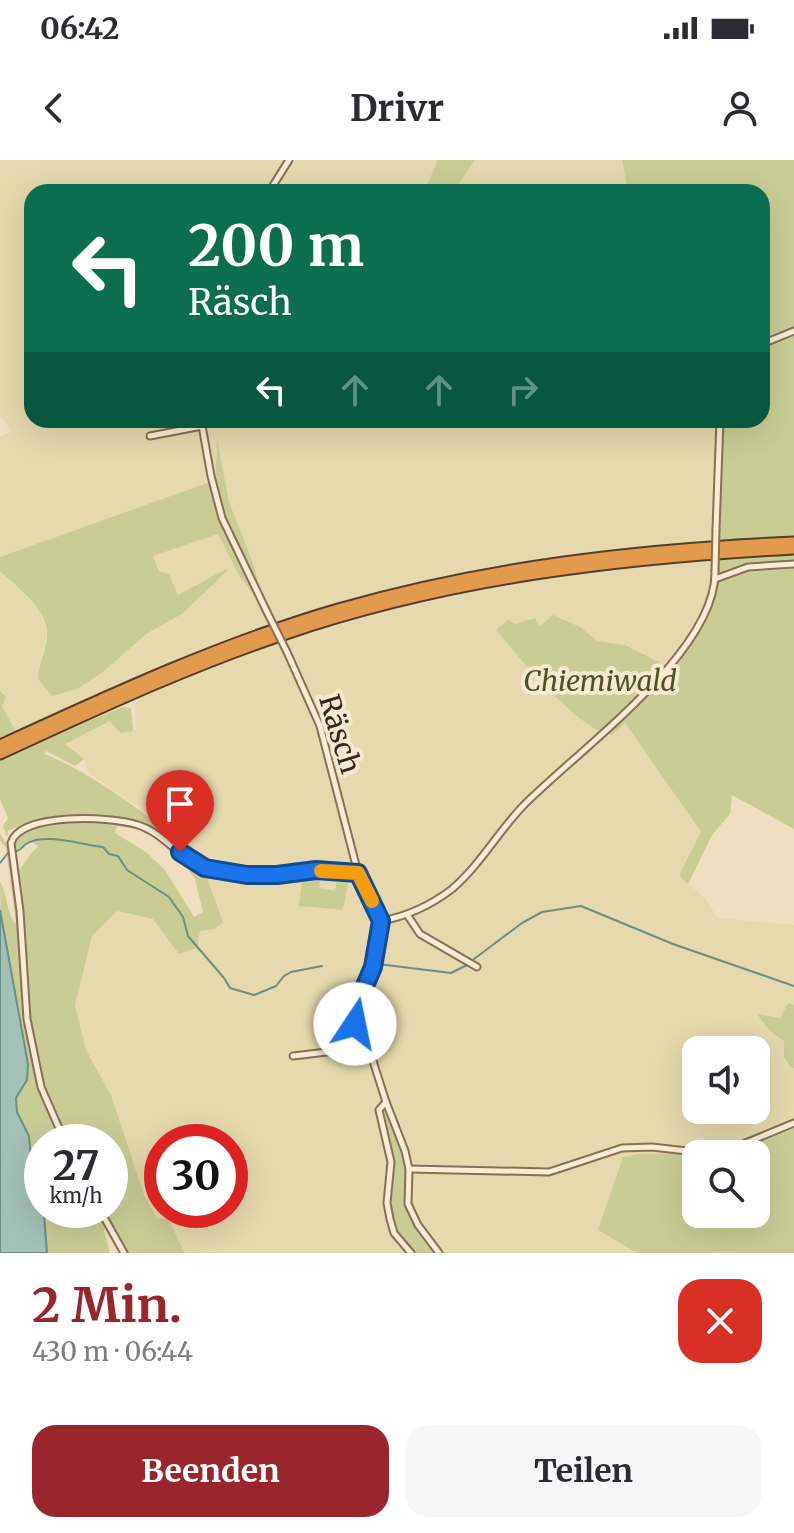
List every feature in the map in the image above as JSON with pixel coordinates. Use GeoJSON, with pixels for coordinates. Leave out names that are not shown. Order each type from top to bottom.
{"type":"FeatureCollection","features":[{"type":"Feature","properties":{"kind":"highway"},"geometry":{"type":"LineString","coordinates":[[0,754],[23,739],[148,678],[310,618],[407,591],[505,570],[588,557],[794,542]]}},
{"type":"Feature","properties":{"kind":"highway"},"geometry":{"type":"LineString","coordinates":[[0,745],[23,739],[231,653],[312,625],[409,598],[506,577],[589,565],[794,549]]}},
{"type":"Feature","properties":{"kind":"street"},"geometry":{"type":"LineString","coordinates":[[274,184],[289,160]]}},
{"type":"Feature","properties":{"kind":"street"},"geometry":{"type":"LineString","coordinates":[[770,341],[794,331]]}},
{"type":"Feature","properties":{"kind":"street"},"geometry":{"type":"LineString","coordinates":[[150,436],[182,428]]}},
{"type":"Feature","properties":{"kind":"street","name":"Räsch"},"geometry":{"type":"LineString","coordinates":[[203,428],[222,518],[320,726],[358,873],[381,921]]}},
{"type":"Feature","properties":{"kind":"street"},"geometry":{"type":"LineString","coordinates":[[439,1253],[412,1216],[407,1193],[409,1169],[360,1020],[358,1002],[373,967],[381,921],[408,916],[453,888],[538,791],[624,716],[704,618],[711,603],[715,579],[720,428]]}},
{"type":"Feature","properties":{"kind":"street"},"geometry":{"type":"LineString","coordinates":[[715,579],[740,569],[794,564]]}},
{"type":"Feature","properties":{"kind":"street"},"geometry":{"type":"LineString","coordinates":[[57,1124],[41,1087],[27,1019],[12,838],[19,831],[34,825],[79,818],[135,824],[163,838],[198,865],[224,872],[259,876],[316,870],[358,873]]}},
{"type":"Feature","properties":{"kind":"street"},"geometry":{"type":"LineString","coordinates":[[408,916],[420,934],[477,967]]}},
{"type":"Feature","properties":{"kind":"street"},"geometry":{"type":"LineString","coordinates":[[293,1056],[327,1052],[342,1046],[360,1020]]}},
{"type":"Feature","properties":{"kind":"street"},"geometry":{"type":"LineString","coordinates":[[386,1102],[379,1110],[391,1162],[388,1211],[394,1233],[411,1253]]}},
{"type":"Feature","properties":{"kind":"street"},"geometry":{"type":"LineString","coordinates":[[409,1169],[549,1172],[622,1148],[687,1151],[736,1147],[794,1123]]}},
{"type":"Feature","properties":{"kind":"street"},"geometry":{"type":"LineString","coordinates":[[110,1228],[124,1253]]}},
{"type":"Feature","properties":{"kind":"shaded area"},"geometry":{"type":"Polygon","coordinates":[[[0,160],[622,160],[626,184],[24,184],[24,428],[763,428],[732,540],[559,556],[391,589],[281,621],[199,651],[16,732],[1,706],[6,697],[0,691],[0,571],[40,610],[47,634],[40,658],[102,672],[146,634],[182,614],[228,570],[178,595],[169,574],[159,571],[152,556],[224,531],[209,483],[0,557],[0,437],[12,431],[0,416],[0,160]]]}},
{"type":"Feature","properties":{"kind":"shaded area"},"geometry":{"type":"Polygon","coordinates":[[[782,361],[770,404],[770,396],[782,361]]]}},
{"type":"Feature","properties":{"kind":"shaded area"},"geometry":{"type":"Polygon","coordinates":[[[794,554],[779,773],[673,739],[637,724],[624,713],[638,654],[625,645],[597,641],[580,627],[538,627],[534,619],[515,624],[612,735],[624,722],[701,832],[680,873],[681,878],[705,898],[718,918],[794,925],[794,1253],[185,1253],[172,1228],[248,1228],[248,1124],[144,1124],[144,1195],[128,1147],[128,1124],[121,1124],[111,1095],[86,1050],[75,1005],[92,936],[117,910],[200,931],[215,929],[223,922],[205,864],[144,811],[90,774],[86,768],[87,762],[64,744],[111,721],[120,733],[136,730],[135,705],[139,699],[179,679],[288,638],[396,606],[518,580],[672,561],[794,554]]]}},
{"type":"Feature","properties":{"kind":"green space"},"geometry":{"type":"Polygon","coordinates":[[[438,160],[475,160],[458,184],[428,184],[438,160]]]}},
{"type":"Feature","properties":{"kind":"green space","name":"Chiemiwald"},"geometry":{"type":"Polygon","coordinates":[[[622,160],[794,160],[794,829],[732,795],[730,814],[712,835],[688,884],[680,873],[701,832],[625,723],[612,735],[583,721],[550,691],[496,630],[508,620],[515,624],[535,618],[539,627],[553,615],[580,627],[597,641],[625,645],[661,663],[661,671],[624,713],[627,715],[671,669],[709,617],[716,592],[724,428],[770,428],[770,184],[626,184],[622,160]]]}},
{"type":"Feature","properties":{"kind":"green space"},"geometry":{"type":"Polygon","coordinates":[[[217,440],[229,502],[253,563],[262,596],[235,542],[219,499],[217,440]]]}},
{"type":"Feature","properties":{"kind":"green space"},"geometry":{"type":"Polygon","coordinates":[[[210,482],[224,531],[259,601],[240,577],[218,534],[153,556],[159,571],[169,574],[178,595],[228,570],[182,614],[146,634],[103,672],[77,689],[52,696],[38,679],[47,636],[43,617],[31,600],[0,571],[0,557],[210,482]]]}},
{"type":"Feature","properties":{"kind":"green space"},"geometry":{"type":"Polygon","coordinates":[[[0,691],[6,697],[2,706],[16,732],[7,736],[15,751],[123,707],[131,708],[133,731],[120,733],[110,721],[65,744],[84,759],[75,766],[46,751],[44,754],[84,773],[127,801],[168,833],[200,864],[137,821],[54,818],[21,825],[8,831],[7,837],[3,826],[8,818],[0,799],[0,691]]]}},
{"type":"Feature","properties":{"kind":"green space"},"geometry":{"type":"Polygon","coordinates":[[[80,820],[115,823],[148,831],[146,834],[138,829],[117,826],[115,833],[146,852],[165,870],[194,917],[203,912],[195,879],[184,863],[188,858],[205,872],[223,922],[215,929],[200,931],[197,948],[179,954],[153,919],[117,911],[92,936],[75,1005],[86,1050],[111,1095],[121,1124],[59,1124],[42,1086],[32,1033],[18,871],[39,846],[31,842],[15,851],[20,834],[49,823],[80,820]]]}},
{"type":"Feature","properties":{"kind":"green space"},"geometry":{"type":"Polygon","coordinates":[[[0,833],[10,850],[18,909],[25,1019],[39,1088],[55,1124],[24,1125],[16,1104],[28,1064],[1,924],[0,882],[16,924],[6,848],[0,840],[0,833]]]}},
{"type":"Feature","properties":{"kind":"green space"},"geometry":{"type":"Polygon","coordinates":[[[303,871],[321,871],[319,888],[335,891],[338,873],[350,874],[343,910],[299,906],[303,871]]]}},
{"type":"Feature","properties":{"kind":"green space"},"geometry":{"type":"Polygon","coordinates":[[[788,1003],[794,1005],[794,1068],[784,1057],[784,1041],[770,1031],[757,1014],[780,1018],[788,1003]]]}},
{"type":"Feature","properties":{"kind":"green space"},"geometry":{"type":"Polygon","coordinates":[[[384,1108],[396,1132],[405,1162],[405,1194],[411,1222],[437,1253],[413,1253],[395,1227],[390,1208],[393,1176],[391,1154],[381,1112],[384,1108]]]}},
{"type":"Feature","properties":{"kind":"green space"},"geometry":{"type":"Polygon","coordinates":[[[794,1127],[794,1253],[637,1253],[598,1230],[623,1157],[682,1153],[682,1228],[770,1228],[770,1140],[762,1140],[794,1127]]]}},
{"type":"Feature","properties":{"kind":"green space"},"geometry":{"type":"Polygon","coordinates":[[[128,1147],[144,1195],[144,1228],[172,1228],[185,1253],[127,1253],[112,1228],[128,1228],[128,1147]]]}},
{"type":"Feature","properties":{"kind":"green space"},"geometry":{"type":"Polygon","coordinates":[[[45,1228],[105,1228],[110,1253],[47,1253],[45,1228]]]}},
{"type":"Feature","properties":{"kind":"water"},"geometry":{"type":"Polygon","coordinates":[[[0,910],[28,1064],[27,1080],[16,1098],[17,1112],[24,1126],[24,1228],[45,1228],[47,1253],[0,1253],[0,910]]]}},
{"type":"Feature","properties":{"kind":"waterway"},"geometry":{"type":"LineString","coordinates":[[17,851],[34,841],[53,839],[103,847],[109,854],[118,856],[127,870],[169,897],[183,917],[188,936],[230,988],[254,995],[276,986],[291,972],[322,966]]}},
{"type":"Feature","properties":{"kind":"waterway"},"geometry":{"type":"LineString","coordinates":[[0,863],[8,853]]}},
{"type":"Feature","properties":{"kind":"waterway"},"geometry":{"type":"LineString","coordinates":[[474,959],[542,912],[581,906],[673,944],[794,986]]}},
{"type":"Feature","properties":{"kind":"waterway"},"geometry":{"type":"LineString","coordinates":[[378,964],[451,973],[467,965]]}},
{"type":"Feature","properties":{"kind":"slow traffic"},"geometry":{"type":"LineString","coordinates":[[321,871],[358,873],[372,901]]}},
{"type":"Feature","properties":{"kind":"route"},"geometry":{"type":"LineString","coordinates":[[180,852],[205,868],[247,875],[316,870],[358,873],[381,921],[373,967],[360,992],[360,1020],[355,1024]]}}]}
